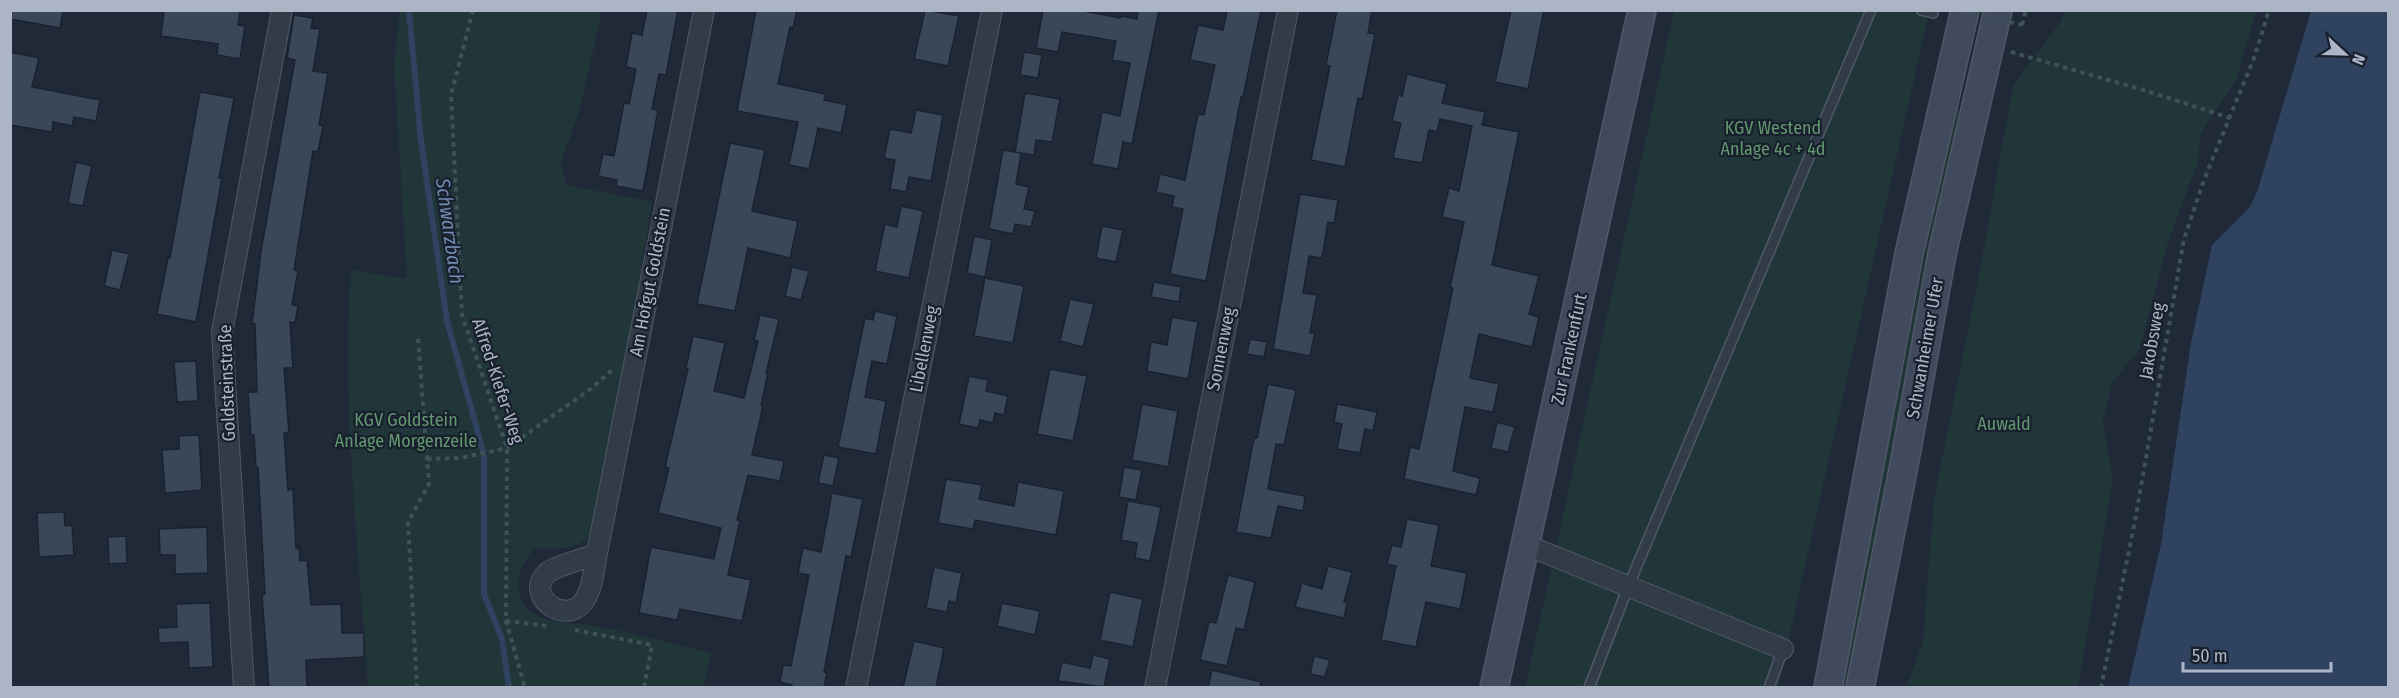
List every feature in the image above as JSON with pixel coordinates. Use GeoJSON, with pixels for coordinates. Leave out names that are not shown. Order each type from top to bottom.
{"type":"FeatureCollection","features":[{"type":"Feature","properties":{"kind":"main road","name":"Zur Frankenfurt"},"geometry":{"type":"LineString","coordinates":[[1494,687],[1642,10]]}},
{"type":"Feature","properties":{"kind":"main road","name":"Schwanheimer Ufer"},"geometry":{"type":"LineString","coordinates":[[1828,687],[1910,254],[1965,10]]}},
{"type":"Feature","properties":{"kind":"main road","name":"Schwanheimer Ufer"},"geometry":{"type":"LineString","coordinates":[[1860,687],[1942,254],[2008,21]]}},
{"type":"Feature","properties":{"kind":"street","name":"Goldsteinstraße"},"geometry":{"type":"LineString","coordinates":[[244,687],[222,332],[282,10]]}},
{"type":"Feature","properties":{"kind":"street","name":"Am Hofgut Goldstein"},"geometry":{"type":"LineString","coordinates":[[597,553],[704,10]]}},
{"type":"Feature","properties":{"kind":"street","name":"Libellenweg"},"geometry":{"type":"LineString","coordinates":[[856,687],[992,10]]}},
{"type":"Feature","properties":{"kind":"street","name":"Sonnenweg"},"geometry":{"type":"LineString","coordinates":[[1155,687],[1288,10]]}},
{"type":"Feature","properties":{"kind":"street"},"geometry":{"type":"LineString","coordinates":[[1526,545],[1783,649]]}},
{"type":"Feature","properties":{"kind":"lane"},"geometry":{"type":"LineString","coordinates":[[1589,687],[1628,586],[1871,10]]}},
{"type":"Feature","properties":{"kind":"lane"},"geometry":{"type":"LineString","coordinates":[[1921,10],[1933,13]]}},
{"type":"Feature","properties":{"kind":"lane"},"geometry":{"type":"LineString","coordinates":[[1769,687],[1783,649]]}},
{"type":"Feature","properties":{"kind":"path","name":"Alfred-Kiefer-Weg"},"geometry":{"type":"LineString","coordinates":[[473,10],[452,95],[462,315],[507,448],[506,621],[525,687]]}},
{"type":"Feature","properties":{"kind":"path"},"geometry":{"type":"LineString","coordinates":[[1957,10],[2022,25],[2026,10]]}},
{"type":"Feature","properties":{"kind":"path","name":"Jakobsweg"},"geometry":{"type":"LineString","coordinates":[[2100,687],[2135,521],[2184,239],[2204,180],[2254,58],[2268,10]]}},
{"type":"Feature","properties":{"kind":"path"},"geometry":{"type":"LineString","coordinates":[[2007,51],[2147,91],[2230,118]]}},
{"type":"Feature","properties":{"kind":"path"},"geometry":{"type":"LineString","coordinates":[[417,687],[408,522],[429,484],[418,338]]}},
{"type":"Feature","properties":{"kind":"path"},"geometry":{"type":"LineString","coordinates":[[427,459],[461,458],[507,448],[592,388],[638,345]]}},
{"type":"Feature","properties":{"kind":"path"},"geometry":{"type":"LineString","coordinates":[[594,633],[652,645],[644,687]]}},
{"type":"Feature","properties":{"kind":"green space","name":"KGV Westend Anlage 4c + 4d"},"geometry":{"type":"Polygon","coordinates":[[[1922,10],[1929,12],[1778,687],[1525,688],[1674,11],[1922,10]]]}},
{"type":"Feature","properties":{"kind":"green space","name":"KGV Goldstein Anlage Morgenzeile"},"geometry":{"type":"Polygon","coordinates":[[[400,11],[602,11],[579,113],[561,161],[566,185],[652,202],[629,345],[593,530],[582,543],[575,546],[560,549],[534,549],[524,563],[518,588],[523,604],[536,615],[544,618],[639,635],[711,653],[704,687],[368,687],[352,479],[348,321],[351,270],[407,279],[394,64],[400,11]]]}},
{"type":"Feature","properties":{"kind":"green space","name":"Auwald"},"geometry":{"type":"Polygon","coordinates":[[[2065,11],[2256,11],[2236,81],[2201,133],[2198,162],[2168,242],[2140,348],[2112,383],[2103,421],[2113,479],[2078,687],[1906,687],[1923,642],[1934,498],[1980,270],[2013,85],[2061,21],[2065,11]]]}},
{"type":"Feature","properties":{"kind":"green space"},"geometry":{"type":"Polygon","coordinates":[[[1956,108],[1960,109],[1919,305],[1847,687],[1838,688],[1869,543],[1925,253],[1956,108]]]}},
{"type":"Feature","properties":{"kind":"water"},"geometry":{"type":"Polygon","coordinates":[[[2311,11],[2388,11],[2388,687],[2128,687],[2161,544],[2191,343],[2212,245],[2250,207],[2258,189],[2311,11]]]}},
{"type":"Feature","properties":{"kind":"building"},"geometry":{"type":"Polygon","coordinates":[[[11,10],[63,10],[60,28],[10,19],[11,10]]]}},
{"type":"Feature","properties":{"kind":"building"},"geometry":{"type":"Polygon","coordinates":[[[164,10],[240,10],[238,25],[245,26],[240,59],[217,55],[218,44],[161,36],[164,10]]]}},
{"type":"Feature","properties":{"kind":"building"},"geometry":{"type":"Polygon","coordinates":[[[647,10],[678,10],[666,75],[659,74],[652,109],[658,110],[643,191],[616,186],[617,180],[598,176],[603,154],[614,156],[624,103],[629,104],[636,69],[626,67],[632,33],[642,35],[647,10]]]}},
{"type":"Feature","properties":{"kind":"building"},"geometry":{"type":"Polygon","coordinates":[[[756,10],[797,10],[793,28],[790,27],[778,84],[825,94],[824,100],[847,105],[841,133],[818,128],[809,169],[789,165],[798,122],[737,111],[756,10]]]}},
{"type":"Feature","properties":{"kind":"building"},"geometry":{"type":"Polygon","coordinates":[[[925,10],[959,16],[948,66],[914,59],[925,10]]]}},
{"type":"Feature","properties":{"kind":"building"},"geometry":{"type":"Polygon","coordinates":[[[1043,10],[1078,10],[1137,19],[1138,10],[1159,10],[1132,144],[1123,142],[1118,169],[1092,164],[1102,112],[1120,116],[1130,63],[1112,60],[1116,41],[1062,32],[1058,52],[1036,48],[1043,10]]]}},
{"type":"Feature","properties":{"kind":"building"},"geometry":{"type":"Polygon","coordinates":[[[1227,10],[1261,10],[1243,97],[1241,97],[1206,281],[1170,274],[1183,209],[1172,207],[1174,196],[1156,192],[1160,174],[1185,180],[1198,114],[1204,115],[1215,65],[1190,60],[1198,25],[1223,30],[1227,10]]]}},
{"type":"Feature","properties":{"kind":"building"},"geometry":{"type":"Polygon","coordinates":[[[1337,10],[1372,10],[1368,33],[1375,34],[1362,99],[1358,98],[1345,167],[1311,160],[1330,66],[1326,65],[1337,10]]]}},
{"type":"Feature","properties":{"kind":"building"},"geometry":{"type":"Polygon","coordinates":[[[1511,10],[1544,10],[1528,89],[1495,82],[1511,10]]]}},
{"type":"Feature","properties":{"kind":"building"},"geometry":{"type":"Polygon","coordinates":[[[294,15],[313,18],[311,28],[320,29],[313,71],[328,73],[319,125],[323,126],[318,152],[313,151],[294,270],[298,271],[292,305],[298,306],[295,323],[290,322],[293,368],[284,368],[289,432],[284,433],[288,490],[293,489],[296,548],[299,547],[300,561],[307,560],[311,605],[341,604],[342,633],[364,633],[364,657],[306,660],[307,687],[269,687],[262,595],[265,594],[258,467],[256,467],[254,435],[251,435],[248,392],[257,392],[255,324],[252,324],[261,251],[295,60],[287,58],[294,15]]]}},
{"type":"Feature","properties":{"kind":"building"},"geometry":{"type":"Polygon","coordinates":[[[10,52],[39,58],[32,87],[100,100],[96,121],[74,117],[72,126],[53,122],[52,132],[10,125],[10,52]]]}},
{"type":"Feature","properties":{"kind":"building"},"geometry":{"type":"Polygon","coordinates":[[[1024,52],[1042,55],[1038,78],[1020,75],[1024,52]]]}},
{"type":"Feature","properties":{"kind":"building"},"geometry":{"type":"Polygon","coordinates":[[[1407,74],[1447,84],[1442,103],[1485,112],[1482,125],[1519,132],[1492,265],[1539,276],[1529,314],[1539,317],[1532,347],[1479,334],[1470,378],[1499,384],[1493,412],[1465,407],[1453,471],[1480,478],[1476,495],[1404,479],[1410,447],[1419,449],[1453,288],[1450,288],[1464,222],[1442,217],[1449,188],[1459,191],[1472,126],[1440,119],[1437,132],[1429,130],[1422,163],[1393,158],[1401,123],[1392,121],[1398,95],[1402,96],[1407,74]]]}},
{"type":"Feature","properties":{"kind":"building"},"geometry":{"type":"Polygon","coordinates":[[[200,92],[234,98],[196,322],[157,314],[168,258],[170,258],[200,92]]]}},
{"type":"Feature","properties":{"kind":"building"},"geometry":{"type":"Polygon","coordinates":[[[1025,93],[1060,99],[1052,142],[1036,140],[1034,155],[1015,152],[1025,93]]]}},
{"type":"Feature","properties":{"kind":"building"},"geometry":{"type":"Polygon","coordinates":[[[916,110],[943,115],[931,181],[909,177],[906,192],[890,189],[895,160],[884,158],[890,129],[911,133],[916,110]]]}},
{"type":"Feature","properties":{"kind":"building"},"geometry":{"type":"Polygon","coordinates":[[[730,143],[765,150],[752,211],[798,221],[790,258],[748,248],[735,311],[697,304],[730,143]]]}},
{"type":"Feature","properties":{"kind":"building"},"geometry":{"type":"Polygon","coordinates":[[[1003,150],[1021,153],[1016,184],[1029,187],[1024,209],[1035,211],[1031,227],[1015,224],[1013,234],[989,229],[1003,150]]]}},
{"type":"Feature","properties":{"kind":"building"},"geometry":{"type":"Polygon","coordinates":[[[76,162],[92,166],[83,206],[68,203],[76,162]]]}},
{"type":"Feature","properties":{"kind":"building"},"geometry":{"type":"Polygon","coordinates":[[[1300,194],[1338,200],[1334,223],[1328,222],[1322,258],[1309,256],[1303,293],[1317,295],[1310,333],[1315,333],[1310,356],[1273,349],[1300,194]]]}},
{"type":"Feature","properties":{"kind":"building"},"geometry":{"type":"Polygon","coordinates":[[[901,206],[923,211],[909,278],[875,271],[885,224],[897,227],[901,206]]]}},
{"type":"Feature","properties":{"kind":"building"},"geometry":{"type":"Polygon","coordinates":[[[1102,226],[1123,230],[1116,262],[1096,258],[1102,226]]]}},
{"type":"Feature","properties":{"kind":"building"},"geometry":{"type":"Polygon","coordinates":[[[974,236],[992,240],[985,277],[967,273],[974,236]]]}},
{"type":"Feature","properties":{"kind":"building"},"geometry":{"type":"Polygon","coordinates":[[[112,250],[129,254],[120,290],[104,286],[112,250]]]}},
{"type":"Feature","properties":{"kind":"building"},"geometry":{"type":"Polygon","coordinates":[[[792,267],[809,271],[801,300],[785,296],[792,267]]]}},
{"type":"Feature","properties":{"kind":"building"},"geometry":{"type":"Polygon","coordinates":[[[985,278],[1024,286],[1013,343],[974,336],[985,278]]]}},
{"type":"Feature","properties":{"kind":"building"},"geometry":{"type":"Polygon","coordinates":[[[1154,282],[1181,287],[1179,302],[1151,297],[1154,282]]]}},
{"type":"Feature","properties":{"kind":"building"},"geometry":{"type":"Polygon","coordinates":[[[1070,299],[1094,304],[1083,347],[1060,341],[1070,299]]]}},
{"type":"Feature","properties":{"kind":"building"},"geometry":{"type":"Polygon","coordinates":[[[875,311],[897,316],[887,364],[872,361],[865,397],[886,401],[876,454],[838,447],[865,318],[873,320],[875,311]]]}},
{"type":"Feature","properties":{"kind":"building"},"geometry":{"type":"Polygon","coordinates":[[[760,315],[779,319],[766,373],[768,373],[761,405],[763,406],[752,455],[784,461],[780,481],[748,475],[737,520],[740,520],[728,575],[751,580],[742,621],[680,609],[677,620],[639,613],[651,547],[714,559],[721,528],[658,513],[669,468],[665,467],[688,369],[686,368],[693,336],[725,343],[714,391],[744,398],[758,341],[754,340],[760,315]]]}},
{"type":"Feature","properties":{"kind":"building"},"geometry":{"type":"Polygon","coordinates":[[[1172,317],[1198,322],[1188,379],[1147,371],[1151,342],[1167,345],[1172,317]]]}},
{"type":"Feature","properties":{"kind":"building"},"geometry":{"type":"Polygon","coordinates":[[[1250,339],[1267,342],[1264,357],[1247,354],[1250,339]]]}},
{"type":"Feature","properties":{"kind":"building"},"geometry":{"type":"Polygon","coordinates":[[[196,361],[198,401],[177,402],[174,362],[196,361]]]}},
{"type":"Feature","properties":{"kind":"building"},"geometry":{"type":"Polygon","coordinates":[[[1050,369],[1087,376],[1073,441],[1037,434],[1050,369]]]}},
{"type":"Feature","properties":{"kind":"building"},"geometry":{"type":"Polygon","coordinates":[[[969,376],[988,380],[986,391],[1008,396],[1004,415],[995,413],[993,423],[980,420],[978,428],[959,424],[969,376]]]}},
{"type":"Feature","properties":{"kind":"building"},"geometry":{"type":"Polygon","coordinates":[[[1268,384],[1296,390],[1284,445],[1276,444],[1268,489],[1305,496],[1303,511],[1278,506],[1271,538],[1236,532],[1254,438],[1257,438],[1268,384]]]}},
{"type":"Feature","properties":{"kind":"building"},"geometry":{"type":"Polygon","coordinates":[[[1142,404],[1178,411],[1168,467],[1132,460],[1142,404]]]}},
{"type":"Feature","properties":{"kind":"building"},"geometry":{"type":"Polygon","coordinates":[[[1337,404],[1377,412],[1373,431],[1365,429],[1360,453],[1337,449],[1342,424],[1334,422],[1337,404]]]}},
{"type":"Feature","properties":{"kind":"building"},"geometry":{"type":"Polygon","coordinates":[[[1497,422],[1515,427],[1508,452],[1491,448],[1497,422]]]}},
{"type":"Feature","properties":{"kind":"building"},"geometry":{"type":"Polygon","coordinates":[[[199,435],[202,490],[165,493],[162,450],[179,449],[179,436],[199,435]]]}},
{"type":"Feature","properties":{"kind":"building"},"geometry":{"type":"Polygon","coordinates":[[[824,455],[839,458],[833,486],[818,483],[824,455]]]}},
{"type":"Feature","properties":{"kind":"building"},"geometry":{"type":"Polygon","coordinates":[[[1124,467],[1142,470],[1136,500],[1119,497],[1124,467]]]}},
{"type":"Feature","properties":{"kind":"building"},"geometry":{"type":"Polygon","coordinates":[[[946,479],[982,485],[979,499],[1014,506],[1018,482],[1064,491],[1056,535],[975,520],[973,529],[938,523],[946,479]]]}},
{"type":"Feature","properties":{"kind":"building"},"geometry":{"type":"Polygon","coordinates":[[[832,493],[863,499],[851,557],[846,556],[824,672],[827,673],[824,687],[791,687],[792,685],[780,682],[783,665],[791,666],[809,575],[798,573],[803,548],[821,552],[832,493]]]}},
{"type":"Feature","properties":{"kind":"building"},"geometry":{"type":"Polygon","coordinates":[[[1128,501],[1161,507],[1150,561],[1135,558],[1137,543],[1121,540],[1128,501]]]}},
{"type":"Feature","properties":{"kind":"building"},"geometry":{"type":"Polygon","coordinates":[[[64,512],[65,526],[72,525],[74,555],[39,557],[37,513],[64,512]]]}},
{"type":"Feature","properties":{"kind":"building"},"geometry":{"type":"Polygon","coordinates":[[[1407,519],[1439,525],[1431,566],[1467,573],[1460,609],[1426,602],[1416,647],[1381,640],[1396,566],[1387,564],[1392,545],[1401,547],[1407,519]]]}},
{"type":"Feature","properties":{"kind":"building"},"geometry":{"type":"Polygon","coordinates":[[[207,527],[208,573],[175,574],[175,555],[160,555],[159,529],[207,527]]]}},
{"type":"Feature","properties":{"kind":"building"},"geometry":{"type":"Polygon","coordinates":[[[126,536],[127,563],[109,564],[108,537],[126,536]]]}},
{"type":"Feature","properties":{"kind":"building"},"geometry":{"type":"Polygon","coordinates":[[[1328,566],[1352,572],[1344,602],[1347,603],[1344,618],[1295,607],[1302,583],[1322,589],[1328,566]]]}},
{"type":"Feature","properties":{"kind":"building"},"geometry":{"type":"Polygon","coordinates":[[[934,567],[962,573],[956,603],[949,601],[947,612],[926,608],[934,567]]]}},
{"type":"Feature","properties":{"kind":"building"},"geometry":{"type":"Polygon","coordinates":[[[1228,575],[1255,582],[1244,630],[1236,628],[1227,666],[1200,660],[1209,622],[1216,623],[1228,575]]]}},
{"type":"Feature","properties":{"kind":"building"},"geometry":{"type":"Polygon","coordinates":[[[1110,592],[1143,599],[1133,647],[1100,640],[1110,592]]]}},
{"type":"Feature","properties":{"kind":"building"},"geometry":{"type":"Polygon","coordinates":[[[210,603],[213,667],[189,668],[188,642],[159,643],[158,628],[177,627],[176,604],[210,603]]]}},
{"type":"Feature","properties":{"kind":"building"},"geometry":{"type":"Polygon","coordinates":[[[1002,603],[1040,611],[1035,635],[997,626],[1002,603]]]}},
{"type":"Feature","properties":{"kind":"building"},"geometry":{"type":"Polygon","coordinates":[[[914,641],[944,648],[936,687],[903,687],[914,641]]]}},
{"type":"Feature","properties":{"kind":"building"},"geometry":{"type":"Polygon","coordinates":[[[1093,655],[1110,659],[1104,687],[1058,681],[1062,662],[1090,668],[1093,655]]]}},
{"type":"Feature","properties":{"kind":"building"},"geometry":{"type":"Polygon","coordinates":[[[1314,656],[1330,660],[1325,677],[1310,674],[1314,656]]]}},
{"type":"Feature","properties":{"kind":"building"},"geometry":{"type":"Polygon","coordinates":[[[1212,670],[1261,682],[1260,687],[1208,687],[1212,670]]]}},
{"type":"Feature","properties":{"kind":"waterway","name":"Schwarzbach"},"geometry":{"type":"LineString","coordinates":[[409,10],[421,141],[447,321],[483,451]]}},
{"type":"Feature","properties":{"kind":"waterway","name":"Schwarzbach"},"geometry":{"type":"LineString","coordinates":[[484,456],[484,594],[502,639],[509,688]]}}]}
